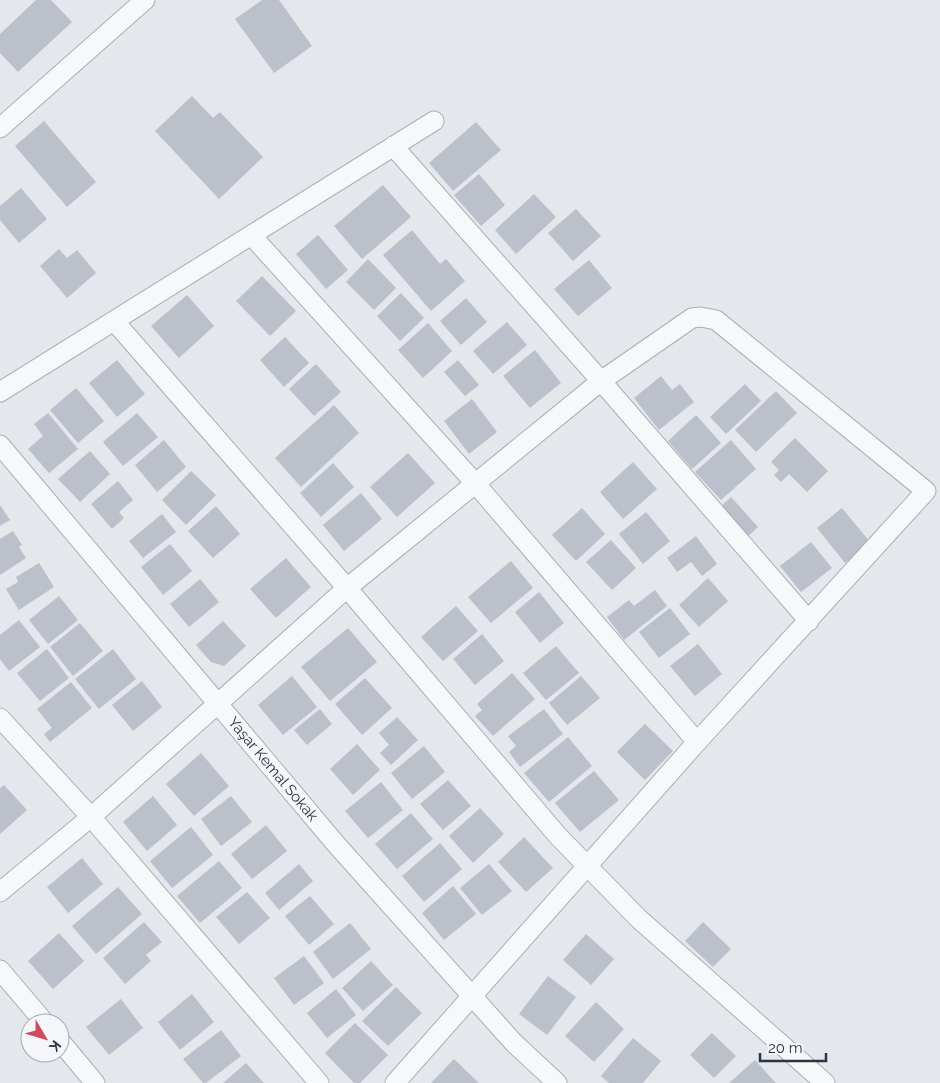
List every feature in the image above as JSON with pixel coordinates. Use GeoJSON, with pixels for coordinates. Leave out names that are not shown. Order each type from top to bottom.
{"type":"FeatureCollection","features":[{"type":"Feature","properties":{"kind":"street"},"geometry":{"type":"LineString","coordinates":[[0,128],[145,0]]}},
{"type":"Feature","properties":{"kind":"street"},"geometry":{"type":"LineString","coordinates":[[0,392],[115,322],[434,121]]}},
{"type":"Feature","properties":{"kind":"street"},"geometry":{"type":"LineString","coordinates":[[393,146],[602,382],[809,621]]}},
{"type":"Feature","properties":{"kind":"street"},"geometry":{"type":"LineString","coordinates":[[252,236],[475,483],[697,742]]}},
{"type":"Feature","properties":{"kind":"street"},"geometry":{"type":"LineString","coordinates":[[0,892],[91,817],[347,588],[475,483],[602,382],[692,318],[716,320],[926,491],[697,742],[395,1083]]}},
{"type":"Feature","properties":{"kind":"street"},"geometry":{"type":"LineString","coordinates":[[115,322],[347,588],[558,836],[639,919],[825,1083]]}},
{"type":"Feature","properties":{"kind":"street","name":"Yaşar Kemal Sokak"},"geometry":{"type":"LineString","coordinates":[[0,445],[335,843],[514,1043],[557,1083]]}},
{"type":"Feature","properties":{"kind":"street"},"geometry":{"type":"LineString","coordinates":[[0,718],[91,817],[319,1083]]}},
{"type":"Feature","properties":{"kind":"street"},"geometry":{"type":"LineString","coordinates":[[0,970],[37,1013]]}},
{"type":"Feature","properties":{"kind":"street"},"geometry":{"type":"LineString","coordinates":[[70,1053],[95,1083]]}},
{"type":"Feature","properties":{"kind":"building"},"geometry":{"type":"Polygon","coordinates":[[[36,0],[51,0],[72,22],[18,72],[0,53],[0,34],[36,0]]]}},
{"type":"Feature","properties":{"kind":"building"},"geometry":{"type":"Polygon","coordinates":[[[262,0],[279,0],[312,46],[274,73],[235,19],[262,0]]]}},
{"type":"Feature","properties":{"kind":"building"},"geometry":{"type":"Polygon","coordinates":[[[192,96],[213,118],[220,112],[263,157],[219,199],[155,131],[192,96]]]}},
{"type":"Feature","properties":{"kind":"building"},"geometry":{"type":"Polygon","coordinates":[[[44,121],[96,182],[67,207],[15,146],[44,121]]]}},
{"type":"Feature","properties":{"kind":"building"},"geometry":{"type":"Polygon","coordinates":[[[476,122],[501,150],[453,191],[429,163],[476,122]]]}},
{"type":"Feature","properties":{"kind":"building"},"geometry":{"type":"Polygon","coordinates":[[[479,174],[505,205],[481,226],[454,195],[479,174]]]}},
{"type":"Feature","properties":{"kind":"building"},"geometry":{"type":"Polygon","coordinates":[[[383,185],[411,217],[362,259],[334,226],[383,185]]]}},
{"type":"Feature","properties":{"kind":"building"},"geometry":{"type":"Polygon","coordinates":[[[21,188],[47,219],[19,243],[0,220],[0,206],[21,188]]]}},
{"type":"Feature","properties":{"kind":"building"},"geometry":{"type":"Polygon","coordinates":[[[534,194],[556,217],[516,254],[495,230],[534,194]]]}},
{"type":"Feature","properties":{"kind":"building"},"geometry":{"type":"Polygon","coordinates":[[[576,209],[601,236],[573,261],[548,233],[576,209]]]}},
{"type":"Feature","properties":{"kind":"building"},"geometry":{"type":"Polygon","coordinates":[[[412,230],[440,264],[446,259],[465,281],[431,311],[383,255],[412,230]]]}},
{"type":"Feature","properties":{"kind":"building"},"geometry":{"type":"Polygon","coordinates":[[[318,235],[348,270],[326,289],[296,254],[318,235]]]}},
{"type":"Feature","properties":{"kind":"building"},"geometry":{"type":"Polygon","coordinates":[[[59,249],[67,258],[77,250],[96,273],[67,298],[40,266],[59,249]]]}},
{"type":"Feature","properties":{"kind":"building"},"geometry":{"type":"Polygon","coordinates":[[[368,259],[396,288],[374,310],[346,282],[368,259]]]}},
{"type":"Feature","properties":{"kind":"building"},"geometry":{"type":"Polygon","coordinates":[[[589,260],[612,288],[578,316],[554,289],[589,260]]]}},
{"type":"Feature","properties":{"kind":"building"},"geometry":{"type":"Polygon","coordinates":[[[262,276],[296,311],[270,336],[236,301],[262,276]]]}},
{"type":"Feature","properties":{"kind":"building"},"geometry":{"type":"Polygon","coordinates":[[[401,293],[424,318],[400,341],[377,316],[401,293]]]}},
{"type":"Feature","properties":{"kind":"building"},"geometry":{"type":"Polygon","coordinates":[[[187,295],[214,326],[179,358],[151,326],[187,295]]]}},
{"type":"Feature","properties":{"kind":"building"},"geometry":{"type":"Polygon","coordinates":[[[466,298],[487,322],[461,345],[440,321],[466,298]]]}},
{"type":"Feature","properties":{"kind":"building"},"geometry":{"type":"Polygon","coordinates":[[[507,322],[527,345],[493,374],[473,351],[507,322]]]}},
{"type":"Feature","properties":{"kind":"building"},"geometry":{"type":"Polygon","coordinates":[[[428,323],[452,351],[423,378],[398,350],[428,323]]]}},
{"type":"Feature","properties":{"kind":"building"},"geometry":{"type":"Polygon","coordinates":[[[285,337],[309,363],[284,387],[260,360],[285,337]]]}},
{"type":"Feature","properties":{"kind":"building"},"geometry":{"type":"Polygon","coordinates":[[[535,350],[561,383],[530,408],[503,376],[535,350]]]}},
{"type":"Feature","properties":{"kind":"building"},"geometry":{"type":"Polygon","coordinates":[[[117,360],[145,394],[117,417],[89,383],[117,360]]]}},
{"type":"Feature","properties":{"kind":"building"},"geometry":{"type":"Polygon","coordinates":[[[458,360],[479,385],[465,396],[444,372],[458,360]]]}},
{"type":"Feature","properties":{"kind":"building"},"geometry":{"type":"Polygon","coordinates":[[[316,364],[341,392],[314,416],[289,389],[316,364]]]}},
{"type":"Feature","properties":{"kind":"building"},"geometry":{"type":"Polygon","coordinates":[[[661,376],[672,390],[680,384],[694,402],[659,430],[634,398],[661,376]]]}},
{"type":"Feature","properties":{"kind":"building"},"geometry":{"type":"Polygon","coordinates":[[[745,384],[761,401],[726,434],[710,417],[745,384]]]}},
{"type":"Feature","properties":{"kind":"building"},"geometry":{"type":"Polygon","coordinates":[[[76,388],[104,421],[78,443],[50,410],[76,388]]]}},
{"type":"Feature","properties":{"kind":"building"},"geometry":{"type":"Polygon","coordinates":[[[776,391],[797,413],[756,452],[735,430],[776,391]]]}},
{"type":"Feature","properties":{"kind":"building"},"geometry":{"type":"Polygon","coordinates":[[[472,399],[497,432],[469,454],[444,421],[472,399]]]}},
{"type":"Feature","properties":{"kind":"building"},"geometry":{"type":"Polygon","coordinates":[[[334,405],[359,433],[301,487],[275,458],[334,405]]]}},
{"type":"Feature","properties":{"kind":"building"},"geometry":{"type":"Polygon","coordinates":[[[48,413],[78,449],[49,473],[28,449],[43,436],[34,424],[48,413]]]}},
{"type":"Feature","properties":{"kind":"building"},"geometry":{"type":"Polygon","coordinates":[[[137,413],[158,437],[123,466],[103,442],[137,413]]]}},
{"type":"Feature","properties":{"kind":"building"},"geometry":{"type":"Polygon","coordinates":[[[696,415],[721,443],[692,469],[668,441],[696,415]]]}},
{"type":"Feature","properties":{"kind":"building"},"geometry":{"type":"Polygon","coordinates":[[[795,438],[828,471],[807,492],[789,474],[781,482],[774,475],[779,470],[771,462],[795,438]]]}},
{"type":"Feature","properties":{"kind":"building"},"geometry":{"type":"Polygon","coordinates":[[[164,440],[186,467],[157,492],[135,465],[164,440]]]}},
{"type":"Feature","properties":{"kind":"building"},"geometry":{"type":"Polygon","coordinates":[[[731,440],[756,469],[721,500],[695,472],[731,440]]]}},
{"type":"Feature","properties":{"kind":"building"},"geometry":{"type":"Polygon","coordinates":[[[90,451],[110,474],[80,502],[58,479],[90,451]]]}},
{"type":"Feature","properties":{"kind":"building"},"geometry":{"type":"Polygon","coordinates":[[[408,453],[435,483],[397,517],[370,487],[408,453]]]}},
{"type":"Feature","properties":{"kind":"building"},"geometry":{"type":"Polygon","coordinates":[[[633,462],[657,489],[623,519],[600,492],[633,462]]]}},
{"type":"Feature","properties":{"kind":"building"},"geometry":{"type":"Polygon","coordinates":[[[333,463],[354,487],[321,517],[300,493],[333,463]]]}},
{"type":"Feature","properties":{"kind":"building"},"geometry":{"type":"Polygon","coordinates":[[[191,471],[216,495],[186,525],[162,500],[191,471]]]}},
{"type":"Feature","properties":{"kind":"building"},"geometry":{"type":"Polygon","coordinates":[[[118,481],[133,500],[119,512],[124,518],[112,529],[91,504],[118,481]]]}},
{"type":"Feature","properties":{"kind":"building"},"geometry":{"type":"Polygon","coordinates":[[[361,493],[382,519],[344,551],[323,525],[361,493]]]}},
{"type":"Feature","properties":{"kind":"building"},"geometry":{"type":"Polygon","coordinates":[[[731,497],[758,527],[745,539],[718,509],[731,497]]]}},
{"type":"Feature","properties":{"kind":"building"},"geometry":{"type":"Polygon","coordinates":[[[0,505],[10,520],[0,526],[0,505]]]}},
{"type":"Feature","properties":{"kind":"building"},"geometry":{"type":"Polygon","coordinates":[[[216,506],[240,534],[213,558],[188,531],[216,506]]]}},
{"type":"Feature","properties":{"kind":"building"},"geometry":{"type":"Polygon","coordinates":[[[582,508],[605,534],[576,561],[552,535],[582,508]]]}},
{"type":"Feature","properties":{"kind":"building"},"geometry":{"type":"Polygon","coordinates":[[[842,508],[870,542],[845,563],[817,528],[842,508]]]}},
{"type":"Feature","properties":{"kind":"building"},"geometry":{"type":"Polygon","coordinates":[[[646,512],[670,541],[643,564],[619,534],[646,512]]]}},
{"type":"Feature","properties":{"kind":"building"},"geometry":{"type":"Polygon","coordinates":[[[162,514],[176,532],[143,558],[129,541],[162,514]]]}},
{"type":"Feature","properties":{"kind":"building"},"geometry":{"type":"Polygon","coordinates":[[[13,531],[22,545],[19,547],[26,558],[0,575],[0,539],[13,531]]]}},
{"type":"Feature","properties":{"kind":"building"},"geometry":{"type":"Polygon","coordinates":[[[696,536],[717,564],[702,576],[691,562],[677,572],[667,558],[696,536]]]}},
{"type":"Feature","properties":{"kind":"building"},"geometry":{"type":"Polygon","coordinates":[[[611,540],[636,568],[612,590],[586,562],[611,540]]]}},
{"type":"Feature","properties":{"kind":"building"},"geometry":{"type":"Polygon","coordinates":[[[811,542],[832,568],[801,592],[780,566],[811,542]]]}},
{"type":"Feature","properties":{"kind":"building"},"geometry":{"type":"Polygon","coordinates":[[[170,544],[192,571],[163,595],[141,567],[170,544]]]}},
{"type":"Feature","properties":{"kind":"building"},"geometry":{"type":"Polygon","coordinates":[[[286,558],[311,587],[276,618],[250,589],[286,558]]]}},
{"type":"Feature","properties":{"kind":"building"},"geometry":{"type":"Polygon","coordinates":[[[511,561],[533,588],[491,623],[468,597],[511,561]]]}},
{"type":"Feature","properties":{"kind":"building"},"geometry":{"type":"Polygon","coordinates":[[[39,563],[54,587],[19,610],[6,589],[18,582],[16,577],[39,563]]]}},
{"type":"Feature","properties":{"kind":"building"},"geometry":{"type":"Polygon","coordinates":[[[708,578],[728,601],[699,627],[679,605],[708,578]]]}},
{"type":"Feature","properties":{"kind":"building"},"geometry":{"type":"Polygon","coordinates":[[[200,579],[219,602],[189,627],[170,604],[200,579]]]}},
{"type":"Feature","properties":{"kind":"building"},"geometry":{"type":"Polygon","coordinates":[[[655,590],[667,606],[624,640],[607,617],[629,600],[634,606],[655,590]]]}},
{"type":"Feature","properties":{"kind":"building"},"geometry":{"type":"Polygon","coordinates":[[[539,592],[564,623],[540,643],[515,612],[539,592]]]}},
{"type":"Feature","properties":{"kind":"building"},"geometry":{"type":"Polygon","coordinates":[[[59,596],[78,620],[48,644],[29,620],[59,596]]]}},
{"type":"Feature","properties":{"kind":"building"},"geometry":{"type":"Polygon","coordinates":[[[456,606],[478,631],[443,661],[421,637],[456,606]]]}},
{"type":"Feature","properties":{"kind":"building"},"geometry":{"type":"Polygon","coordinates":[[[670,608],[690,634],[659,658],[639,632],[670,608]]]}},
{"type":"Feature","properties":{"kind":"building"},"geometry":{"type":"Polygon","coordinates":[[[19,620],[40,647],[9,671],[0,659],[0,635],[19,620]]]}},
{"type":"Feature","properties":{"kind":"building"},"geometry":{"type":"Polygon","coordinates":[[[223,621],[246,646],[224,666],[211,662],[196,645],[223,621]]]}},
{"type":"Feature","properties":{"kind":"building"},"geometry":{"type":"Polygon","coordinates":[[[80,623],[103,651],[73,676],[50,647],[80,623]]]}},
{"type":"Feature","properties":{"kind":"building"},"geometry":{"type":"Polygon","coordinates":[[[348,628],[377,662],[330,701],[301,667],[348,628]]]}},
{"type":"Feature","properties":{"kind":"building"},"geometry":{"type":"Polygon","coordinates":[[[482,634],[504,661],[475,685],[453,659],[482,634]]]}},
{"type":"Feature","properties":{"kind":"building"},"geometry":{"type":"Polygon","coordinates":[[[698,644],[722,674],[695,696],[670,666],[698,644]]]}},
{"type":"Feature","properties":{"kind":"building"},"geometry":{"type":"Polygon","coordinates":[[[556,646],[579,673],[546,700],[523,673],[556,646]]]}},
{"type":"Feature","properties":{"kind":"building"},"geometry":{"type":"Polygon","coordinates":[[[47,649],[69,678],[40,701],[17,673],[47,649]]]}},
{"type":"Feature","properties":{"kind":"building"},"geometry":{"type":"Polygon","coordinates":[[[113,649],[136,679],[99,709],[75,679],[113,649]]]}},
{"type":"Feature","properties":{"kind":"building"},"geometry":{"type":"Polygon","coordinates":[[[512,673],[535,699],[493,736],[475,716],[482,710],[477,704],[512,673]]]}},
{"type":"Feature","properties":{"kind":"building"},"geometry":{"type":"Polygon","coordinates":[[[292,676],[317,707],[283,735],[258,705],[292,676]]]}},
{"type":"Feature","properties":{"kind":"building"},"geometry":{"type":"Polygon","coordinates":[[[581,676],[600,698],[567,725],[549,703],[581,676]]]}},
{"type":"Feature","properties":{"kind":"building"},"geometry":{"type":"Polygon","coordinates":[[[365,678],[392,708],[362,735],[335,704],[365,678]]]}},
{"type":"Feature","properties":{"kind":"building"},"geometry":{"type":"Polygon","coordinates":[[[142,681],[162,707],[133,731],[112,705],[142,681]]]}},
{"type":"Feature","properties":{"kind":"building"},"geometry":{"type":"Polygon","coordinates":[[[71,682],[92,708],[50,742],[44,734],[52,728],[37,709],[71,682]]]}},
{"type":"Feature","properties":{"kind":"building"},"geometry":{"type":"Polygon","coordinates":[[[320,709],[332,724],[307,745],[294,730],[320,709]]]}},
{"type":"Feature","properties":{"kind":"building"},"geometry":{"type":"Polygon","coordinates":[[[544,709],[563,734],[520,767],[509,752],[516,746],[508,736],[544,709]]]}},
{"type":"Feature","properties":{"kind":"building"},"geometry":{"type":"Polygon","coordinates":[[[397,717],[418,740],[391,765],[380,753],[389,745],[379,733],[397,717]]]}},
{"type":"Feature","properties":{"kind":"building"},"geometry":{"type":"Polygon","coordinates":[[[645,724],[673,751],[645,780],[617,752],[645,724]]]}},
{"type":"Feature","properties":{"kind":"building"},"geometry":{"type":"Polygon","coordinates":[[[568,737],[592,766],[549,802],[524,773],[568,737]]]}},
{"type":"Feature","properties":{"kind":"building"},"geometry":{"type":"Polygon","coordinates":[[[357,744],[380,770],[353,795],[330,769],[357,744]]]}},
{"type":"Feature","properties":{"kind":"building"},"geometry":{"type":"Polygon","coordinates":[[[424,746],[445,772],[412,799],[391,773],[424,746]]]}},
{"type":"Feature","properties":{"kind":"building"},"geometry":{"type":"Polygon","coordinates":[[[201,753],[229,786],[194,816],[166,784],[201,753]]]}},
{"type":"Feature","properties":{"kind":"building"},"geometry":{"type":"Polygon","coordinates":[[[594,771],[619,800],[580,832],[555,803],[594,771]]]}},
{"type":"Feature","properties":{"kind":"building"},"geometry":{"type":"Polygon","coordinates":[[[448,780],[471,806],[443,830],[420,804],[448,780]]]}},
{"type":"Feature","properties":{"kind":"building"},"geometry":{"type":"Polygon","coordinates":[[[381,782],[403,810],[368,838],[345,811],[381,782]]]}},
{"type":"Feature","properties":{"kind":"building"},"geometry":{"type":"Polygon","coordinates":[[[4,785],[27,810],[0,834],[0,788],[4,785]]]}},
{"type":"Feature","properties":{"kind":"building"},"geometry":{"type":"Polygon","coordinates":[[[153,796],[177,825],[147,851],[123,822],[153,796]]]}},
{"type":"Feature","properties":{"kind":"building"},"geometry":{"type":"Polygon","coordinates":[[[231,796],[252,822],[221,846],[201,819],[231,796]]]}},
{"type":"Feature","properties":{"kind":"building"},"geometry":{"type":"Polygon","coordinates":[[[480,808],[504,834],[473,863],[449,836],[480,808]]]}},
{"type":"Feature","properties":{"kind":"building"},"geometry":{"type":"Polygon","coordinates":[[[411,813],[433,839],[397,869],[375,844],[411,813]]]}},
{"type":"Feature","properties":{"kind":"building"},"geometry":{"type":"Polygon","coordinates":[[[266,825],[287,851],[252,879],[231,854],[266,825]]]}},
{"type":"Feature","properties":{"kind":"building"},"geometry":{"type":"Polygon","coordinates":[[[191,827],[213,855],[172,888],[150,861],[191,827]]]}},
{"type":"Feature","properties":{"kind":"building"},"geometry":{"type":"Polygon","coordinates":[[[524,837],[553,868],[526,892],[498,862],[524,837]]]}},
{"type":"Feature","properties":{"kind":"building"},"geometry":{"type":"Polygon","coordinates":[[[440,843],[462,869],[424,902],[402,876],[440,843]]]}},
{"type":"Feature","properties":{"kind":"building"},"geometry":{"type":"Polygon","coordinates":[[[82,858],[103,884],[68,913],[47,887],[82,858]]]}},
{"type":"Feature","properties":{"kind":"building"},"geometry":{"type":"Polygon","coordinates":[[[219,861],[242,888],[200,923],[177,896],[219,861]]]}},
{"type":"Feature","properties":{"kind":"building"},"geometry":{"type":"Polygon","coordinates":[[[299,864],[313,881],[279,910],[265,893],[299,864]]]}},
{"type":"Feature","properties":{"kind":"building"},"geometry":{"type":"Polygon","coordinates":[[[489,864],[512,891],[482,915],[460,888],[489,864]]]}},
{"type":"Feature","properties":{"kind":"building"},"geometry":{"type":"Polygon","coordinates":[[[453,886],[476,914],[444,940],[422,913],[453,886]]]}},
{"type":"Feature","properties":{"kind":"building"},"geometry":{"type":"Polygon","coordinates":[[[118,887],[142,914],[96,954],[72,926],[118,887]]]}},
{"type":"Feature","properties":{"kind":"building"},"geometry":{"type":"Polygon","coordinates":[[[247,892],[270,918],[239,944],[216,917],[247,892]]]}},
{"type":"Feature","properties":{"kind":"building"},"geometry":{"type":"Polygon","coordinates":[[[310,896],[334,924],[309,945],[285,916],[310,896]]]}},
{"type":"Feature","properties":{"kind":"building"},"geometry":{"type":"Polygon","coordinates":[[[144,922],[162,942],[146,955],[151,961],[125,984],[103,958],[144,922]]]}},
{"type":"Feature","properties":{"kind":"building"},"geometry":{"type":"Polygon","coordinates":[[[703,922],[731,949],[713,967],[685,941],[703,922]]]}},
{"type":"Feature","properties":{"kind":"building"},"geometry":{"type":"Polygon","coordinates":[[[350,923],[371,949],[333,979],[313,952],[350,923]]]}},
{"type":"Feature","properties":{"kind":"building"},"geometry":{"type":"Polygon","coordinates":[[[59,933],[84,961],[53,989],[28,961],[59,933]]]}},
{"type":"Feature","properties":{"kind":"building"},"geometry":{"type":"Polygon","coordinates":[[[586,934],[614,959],[591,985],[563,960],[586,934]]]}},
{"type":"Feature","properties":{"kind":"building"},"geometry":{"type":"Polygon","coordinates":[[[304,956],[324,983],[294,1005],[274,978],[304,956]]]}},
{"type":"Feature","properties":{"kind":"building"},"geometry":{"type":"Polygon","coordinates":[[[371,961],[393,985],[363,1011],[342,988],[371,961]]]}},
{"type":"Feature","properties":{"kind":"building"},"geometry":{"type":"Polygon","coordinates":[[[548,976],[576,997],[547,1035],[519,1014],[548,976]]]}},
{"type":"Feature","properties":{"kind":"building"},"geometry":{"type":"Polygon","coordinates":[[[396,987],[422,1013],[388,1046],[362,1021],[396,987]]]}},
{"type":"Feature","properties":{"kind":"building"},"geometry":{"type":"Polygon","coordinates":[[[336,989],[356,1015],[327,1038],[307,1013],[336,989]]]}},
{"type":"Feature","properties":{"kind":"building"},"geometry":{"type":"Polygon","coordinates":[[[192,994],[214,1022],[180,1050],[158,1022],[192,994]]]}},
{"type":"Feature","properties":{"kind":"building"},"geometry":{"type":"Polygon","coordinates":[[[121,999],[143,1028],[109,1055],[86,1027],[121,999]]]}},
{"type":"Feature","properties":{"kind":"building"},"geometry":{"type":"Polygon","coordinates":[[[596,1002],[624,1029],[594,1062],[565,1036],[596,1002]]]}},
{"type":"Feature","properties":{"kind":"building"},"geometry":{"type":"Polygon","coordinates":[[[355,1023],[388,1055],[360,1083],[354,1083],[325,1053],[355,1023]]]}},
{"type":"Feature","properties":{"kind":"building"},"geometry":{"type":"Polygon","coordinates":[[[221,1030],[241,1056],[206,1083],[203,1083],[183,1059],[221,1030]]]}},
{"type":"Feature","properties":{"kind":"building"},"geometry":{"type":"Polygon","coordinates":[[[712,1033],[736,1056],[714,1078],[690,1055],[712,1033]]]}},
{"type":"Feature","properties":{"kind":"building"},"geometry":{"type":"Polygon","coordinates":[[[633,1038],[661,1061],[643,1083],[609,1083],[601,1076],[633,1038]]]}},
{"type":"Feature","properties":{"kind":"building"},"geometry":{"type":"Polygon","coordinates":[[[454,1059],[479,1083],[431,1083],[454,1059]]]}},
{"type":"Feature","properties":{"kind":"building"},"geometry":{"type":"Polygon","coordinates":[[[755,1060],[776,1083],[729,1083],[755,1060]]]}},
{"type":"Feature","properties":{"kind":"building"},"geometry":{"type":"Polygon","coordinates":[[[246,1063],[264,1083],[223,1083],[246,1063]]]}}]}
